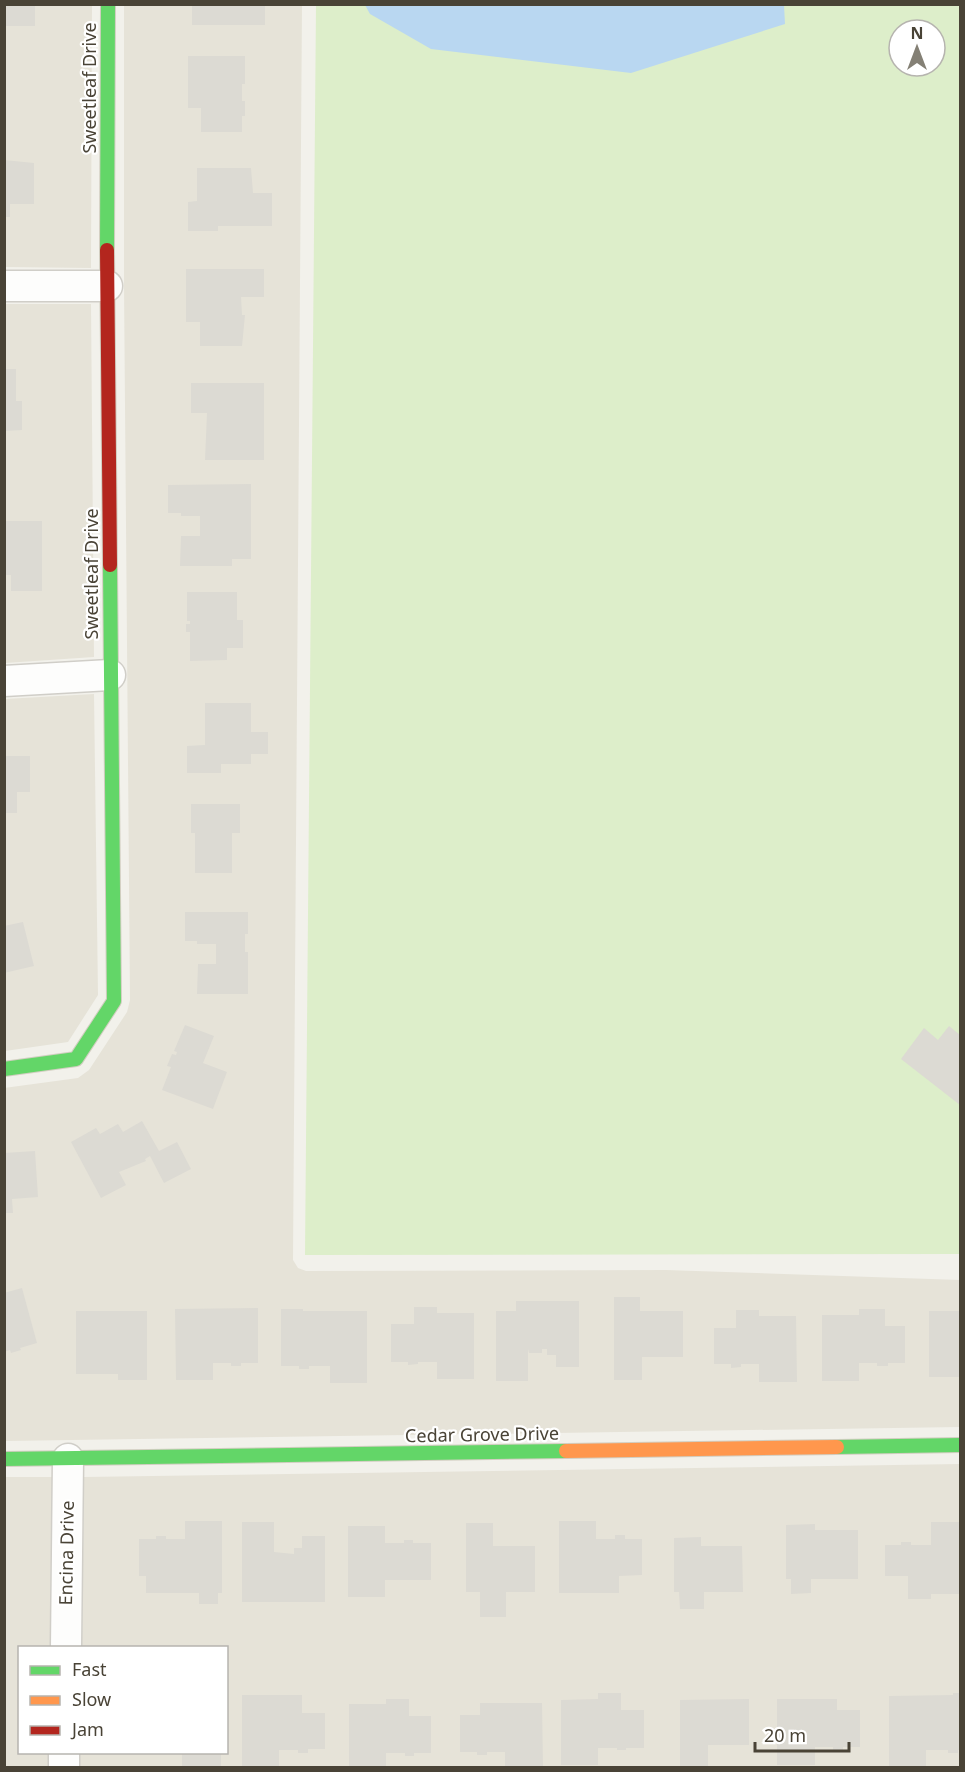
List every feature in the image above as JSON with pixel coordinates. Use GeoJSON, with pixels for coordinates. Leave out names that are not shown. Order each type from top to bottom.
{"type":"FeatureCollection","features":[{"type":"Feature","properties":{"kind":"street","name":"Sweetleaf Drive"},"geometry":{"type":"LineString","coordinates":[[4,1069],[76,1059],[114,1001],[107,286],[108,4]]}},
{"type":"Feature","properties":{"kind":"street"},"geometry":{"type":"LineString","coordinates":[[4,286],[107,286]]}},
{"type":"Feature","properties":{"kind":"street"},"geometry":{"type":"LineString","coordinates":[[4,681],[110,675]]}},
{"type":"Feature","properties":{"kind":"street","name":"Cedar Grove Drive"},"geometry":{"type":"LineString","coordinates":[[4,1459],[960,1445]]}},
{"type":"Feature","properties":{"kind":"street","name":"Encina Drive"},"geometry":{"type":"LineString","coordinates":[[66,1646],[68,1459]]}},
{"type":"Feature","properties":{"kind":"shaded area"},"geometry":{"type":"Polygon","coordinates":[[[5,5],[92,5],[91,268],[5,267],[5,5]]]}},
{"type":"Feature","properties":{"kind":"shaded area"},"geometry":{"type":"Polygon","coordinates":[[[124,5],[302,5],[293,1260],[298,1268],[306,1271],[666,1270],[960,1280],[960,1427],[5,1441],[4,1088],[78,1078],[89,1070],[127,1012],[130,1000],[124,5]]]}},
{"type":"Feature","properties":{"kind":"shaded area"},"geometry":{"type":"Polygon","coordinates":[[[5,304],[91,304],[94,657],[5,663],[5,304]]]}},
{"type":"Feature","properties":{"kind":"shaded area"},"geometry":{"type":"Polygon","coordinates":[[[94,694],[98,995],[68,1042],[5,1051],[5,699],[94,694]]]}},
{"type":"Feature","properties":{"kind":"shaded area"},"geometry":{"type":"Polygon","coordinates":[[[960,1464],[960,1767],[80,1768],[80,1754],[228,1754],[228,1646],[82,1646],[84,1477],[960,1464]]]}},
{"type":"Feature","properties":{"kind":"shaded area"},"geometry":{"type":"Polygon","coordinates":[[[4,1477],[52,1477],[50,1646],[18,1646],[18,1754],[49,1754],[49,1767],[5,1767],[4,1477]]]}},
{"type":"Feature","properties":{"kind":"green space"},"geometry":{"type":"Polygon","coordinates":[[[316,5],[960,5],[960,1254],[305,1255],[316,5]]]}},
{"type":"Feature","properties":{"kind":"water"},"geometry":{"type":"Polygon","coordinates":[[[365,5],[784,5],[785,24],[631,73],[431,49],[370,14],[365,5]]]}},
{"type":"Feature","properties":{"kind":"building"},"geometry":{"type":"Polygon","coordinates":[[[5,4],[35,4],[35,26],[5,26],[5,4]]]}},
{"type":"Feature","properties":{"kind":"building"},"geometry":{"type":"Polygon","coordinates":[[[192,4],[265,4],[265,25],[192,25],[192,4]]]}},
{"type":"Feature","properties":{"kind":"building"},"geometry":{"type":"Polygon","coordinates":[[[188,56],[245,56],[245,84],[242,84],[242,101],[245,101],[245,116],[242,116],[242,132],[201,132],[201,108],[188,108],[188,56]]]}},
{"type":"Feature","properties":{"kind":"building"},"geometry":{"type":"Polygon","coordinates":[[[4,160],[34,163],[34,204],[10,204],[10,217],[4,217],[4,160]]]}},
{"type":"Feature","properties":{"kind":"building"},"geometry":{"type":"Polygon","coordinates":[[[197,168],[251,168],[253,193],[272,193],[272,226],[218,226],[218,231],[188,231],[188,202],[197,201],[197,168]]]}},
{"type":"Feature","properties":{"kind":"building"},"geometry":{"type":"Polygon","coordinates":[[[186,269],[264,269],[264,297],[241,297],[242,315],[245,315],[242,346],[200,346],[200,322],[186,322],[186,269]]]}},
{"type":"Feature","properties":{"kind":"building"},"geometry":{"type":"Polygon","coordinates":[[[4,369],[16,369],[16,401],[22,401],[22,430],[4,431],[4,369]]]}},
{"type":"Feature","properties":{"kind":"building"},"geometry":{"type":"Polygon","coordinates":[[[191,383],[264,383],[264,460],[205,460],[207,413],[191,413],[191,383]]]}},
{"type":"Feature","properties":{"kind":"building"},"geometry":{"type":"Polygon","coordinates":[[[251,484],[251,559],[232,559],[232,566],[180,566],[181,536],[200,536],[200,516],[168,513],[168,485],[251,484]]]}},
{"type":"Feature","properties":{"kind":"building"},"geometry":{"type":"Polygon","coordinates":[[[4,521],[42,521],[42,591],[11,591],[11,575],[4,575],[4,521]]]}},
{"type":"Feature","properties":{"kind":"building"},"geometry":{"type":"Polygon","coordinates":[[[187,592],[237,592],[237,620],[243,620],[243,648],[227,648],[227,660],[190,661],[190,632],[186,632],[186,624],[190,624],[190,621],[187,621],[187,592]]]}},
{"type":"Feature","properties":{"kind":"building"},"geometry":{"type":"Polygon","coordinates":[[[205,703],[251,703],[251,732],[268,732],[268,754],[251,754],[251,764],[221,764],[221,773],[187,773],[187,746],[205,745],[205,703]]]}},
{"type":"Feature","properties":{"kind":"building"},"geometry":{"type":"Polygon","coordinates":[[[4,756],[30,756],[30,792],[17,792],[17,813],[4,813],[4,756]]]}},
{"type":"Feature","properties":{"kind":"building"},"geometry":{"type":"Polygon","coordinates":[[[191,804],[240,804],[240,833],[232,833],[232,873],[195,873],[195,833],[191,833],[191,804]]]}},
{"type":"Feature","properties":{"kind":"building"},"geometry":{"type":"Polygon","coordinates":[[[185,912],[248,912],[245,952],[248,952],[248,994],[197,994],[198,964],[216,964],[216,944],[197,944],[197,941],[185,941],[185,912]]]}},
{"type":"Feature","properties":{"kind":"building"},"geometry":{"type":"Polygon","coordinates":[[[23,922],[34,966],[4,973],[4,926],[23,922]]]}},
{"type":"Feature","properties":{"kind":"building"},"geometry":{"type":"Polygon","coordinates":[[[185,1025],[214,1036],[203,1063],[227,1072],[213,1109],[162,1090],[171,1067],[167,1066],[172,1054],[176,1055],[177,1052],[174,1051],[185,1025]]]}},
{"type":"Feature","properties":{"kind":"building"},"geometry":{"type":"Polygon","coordinates":[[[949,1026],[960,1035],[960,1105],[901,1059],[924,1028],[938,1040],[949,1026]]]}},
{"type":"Feature","properties":{"kind":"building"},"geometry":{"type":"Polygon","coordinates":[[[142,1121],[159,1151],[177,1142],[191,1169],[164,1183],[150,1156],[145,1159],[146,1161],[119,1172],[126,1185],[101,1198],[71,1142],[96,1128],[100,1134],[118,1124],[123,1132],[142,1121]]]}},
{"type":"Feature","properties":{"kind":"building"},"geometry":{"type":"Polygon","coordinates":[[[35,1151],[38,1197],[12,1199],[13,1213],[4,1213],[4,1153],[35,1151]]]}},
{"type":"Feature","properties":{"kind":"building"},"geometry":{"type":"Polygon","coordinates":[[[22,1288],[37,1343],[11,1353],[10,1350],[4,1352],[4,1293],[22,1288]]]}},
{"type":"Feature","properties":{"kind":"building"},"geometry":{"type":"Polygon","coordinates":[[[614,1297],[640,1297],[640,1311],[683,1311],[683,1357],[642,1357],[642,1380],[614,1380],[614,1297]]]}},
{"type":"Feature","properties":{"kind":"building"},"geometry":{"type":"Polygon","coordinates":[[[516,1301],[579,1301],[579,1367],[556,1367],[556,1355],[547,1355],[547,1349],[542,1349],[542,1353],[529,1353],[528,1349],[528,1381],[496,1381],[496,1311],[516,1311],[516,1301]]]}},
{"type":"Feature","properties":{"kind":"building"},"geometry":{"type":"Polygon","coordinates":[[[414,1307],[437,1307],[437,1313],[474,1313],[474,1379],[437,1379],[437,1362],[418,1362],[418,1364],[408,1365],[408,1362],[391,1362],[391,1324],[414,1324],[414,1307]]]}},
{"type":"Feature","properties":{"kind":"building"},"geometry":{"type":"Polygon","coordinates":[[[258,1308],[258,1363],[241,1363],[241,1366],[231,1366],[231,1363],[213,1363],[213,1380],[176,1380],[175,1309],[258,1308]]]}},
{"type":"Feature","properties":{"kind":"building"},"geometry":{"type":"Polygon","coordinates":[[[281,1309],[367,1311],[367,1383],[330,1383],[330,1366],[309,1366],[309,1369],[299,1369],[299,1366],[281,1366],[281,1309]]]}},
{"type":"Feature","properties":{"kind":"building"},"geometry":{"type":"Polygon","coordinates":[[[859,1309],[885,1309],[885,1326],[905,1326],[905,1363],[888,1363],[888,1366],[877,1366],[877,1363],[859,1363],[859,1381],[822,1381],[822,1315],[859,1315],[859,1309]]]}},
{"type":"Feature","properties":{"kind":"building"},"geometry":{"type":"Polygon","coordinates":[[[736,1310],[759,1310],[759,1316],[796,1316],[797,1382],[759,1382],[759,1364],[741,1364],[741,1367],[731,1368],[731,1364],[714,1364],[714,1328],[736,1328],[736,1310]]]}},
{"type":"Feature","properties":{"kind":"building"},"geometry":{"type":"Polygon","coordinates":[[[76,1311],[147,1311],[147,1380],[118,1380],[118,1374],[76,1374],[76,1311]]]}},
{"type":"Feature","properties":{"kind":"building"},"geometry":{"type":"Polygon","coordinates":[[[929,1311],[960,1311],[960,1377],[929,1377],[929,1311]]]}},
{"type":"Feature","properties":{"kind":"building"},"geometry":{"type":"Polygon","coordinates":[[[185,1521],[222,1521],[222,1593],[218,1593],[218,1604],[199,1604],[199,1593],[146,1593],[146,1576],[139,1576],[139,1539],[156,1539],[156,1536],[166,1536],[166,1539],[185,1539],[185,1521]]]}},
{"type":"Feature","properties":{"kind":"building"},"geometry":{"type":"Polygon","coordinates":[[[559,1521],[596,1521],[596,1539],[615,1539],[615,1535],[625,1535],[625,1539],[642,1539],[642,1575],[619,1576],[619,1593],[559,1593],[559,1521]]]}},
{"type":"Feature","properties":{"kind":"building"},"geometry":{"type":"Polygon","coordinates":[[[242,1522],[274,1522],[274,1552],[294,1554],[294,1548],[302,1548],[302,1536],[325,1536],[325,1602],[242,1602],[242,1522]]]}},
{"type":"Feature","properties":{"kind":"building"},"geometry":{"type":"Polygon","coordinates":[[[931,1522],[960,1522],[960,1594],[931,1594],[931,1599],[908,1599],[908,1576],[885,1576],[885,1545],[901,1545],[901,1542],[911,1542],[911,1545],[931,1545],[931,1522]]]}},
{"type":"Feature","properties":{"kind":"building"},"geometry":{"type":"Polygon","coordinates":[[[466,1523],[493,1523],[493,1546],[535,1546],[535,1592],[506,1592],[506,1617],[480,1617],[480,1592],[466,1592],[466,1523]]]}},
{"type":"Feature","properties":{"kind":"building"},"geometry":{"type":"Polygon","coordinates":[[[815,1524],[815,1530],[858,1530],[858,1579],[811,1579],[811,1593],[791,1594],[791,1579],[786,1579],[786,1525],[815,1524]]]}},
{"type":"Feature","properties":{"kind":"building"},"geometry":{"type":"Polygon","coordinates":[[[348,1526],[385,1526],[385,1543],[404,1543],[404,1540],[413,1540],[413,1543],[431,1543],[431,1580],[385,1580],[385,1597],[348,1597],[348,1526]]]}},
{"type":"Feature","properties":{"kind":"building"},"geometry":{"type":"Polygon","coordinates":[[[701,1537],[701,1546],[742,1546],[743,1592],[704,1592],[704,1609],[680,1609],[679,1592],[674,1592],[674,1538],[701,1537]]]}},
{"type":"Feature","properties":{"kind":"building"},"geometry":{"type":"Polygon","coordinates":[[[598,1693],[621,1693],[621,1710],[644,1710],[644,1748],[617,1750],[617,1748],[598,1748],[598,1765],[561,1765],[561,1700],[598,1699],[598,1693]]]}},
{"type":"Feature","properties":{"kind":"building"},"geometry":{"type":"Polygon","coordinates":[[[953,1693],[960,1693],[960,1750],[958,1753],[948,1753],[948,1750],[926,1750],[926,1767],[889,1767],[889,1696],[953,1695],[953,1693]]]}},
{"type":"Feature","properties":{"kind":"building"},"geometry":{"type":"Polygon","coordinates":[[[242,1695],[302,1695],[302,1713],[325,1713],[325,1749],[308,1749],[308,1753],[298,1753],[298,1750],[279,1750],[279,1767],[242,1767],[242,1695]]]}},
{"type":"Feature","properties":{"kind":"building"},"geometry":{"type":"Polygon","coordinates":[[[386,1699],[409,1699],[409,1716],[431,1716],[431,1753],[414,1753],[414,1756],[405,1756],[405,1753],[386,1753],[386,1768],[349,1768],[349,1704],[386,1704],[386,1699]]]}},
{"type":"Feature","properties":{"kind":"building"},"geometry":{"type":"Polygon","coordinates":[[[749,1699],[749,1745],[708,1745],[708,1768],[680,1768],[680,1700],[749,1699]]]}},
{"type":"Feature","properties":{"kind":"building"},"geometry":{"type":"Polygon","coordinates":[[[777,1699],[837,1699],[837,1710],[860,1710],[860,1747],[843,1747],[843,1750],[833,1750],[833,1747],[815,1747],[815,1765],[777,1765],[777,1699]]]}},
{"type":"Feature","properties":{"kind":"building"},"geometry":{"type":"Polygon","coordinates":[[[480,1703],[542,1703],[543,1768],[505,1768],[505,1752],[487,1752],[487,1755],[477,1755],[477,1752],[460,1752],[460,1715],[480,1715],[480,1703]]]}},
{"type":"Feature","properties":{"kind":"building"},"geometry":{"type":"Polygon","coordinates":[[[182,1754],[221,1754],[221,1768],[182,1768],[182,1754]]]}},
{"type":"Feature","properties":{"kind":"traffic: fast"},"geometry":{"type":"LineString","coordinates":[[107,250],[108,4]]}},
{"type":"Feature","properties":{"kind":"traffic: fast"},"geometry":{"type":"LineString","coordinates":[[4,1069],[76,1059],[114,1001],[110,565]]}},
{"type":"Feature","properties":{"kind":"traffic: fast"},"geometry":{"type":"LineString","coordinates":[[837,1447],[960,1445]]}},
{"type":"Feature","properties":{"kind":"traffic: fast"},"geometry":{"type":"LineString","coordinates":[[4,1459],[566,1451]]}},
{"type":"Feature","properties":{"kind":"traffic: slow"},"geometry":{"type":"LineString","coordinates":[[566,1451],[837,1447]]}},
{"type":"Feature","properties":{"kind":"traffic: jam"},"geometry":{"type":"LineString","coordinates":[[107,250],[110,565]]}}]}
